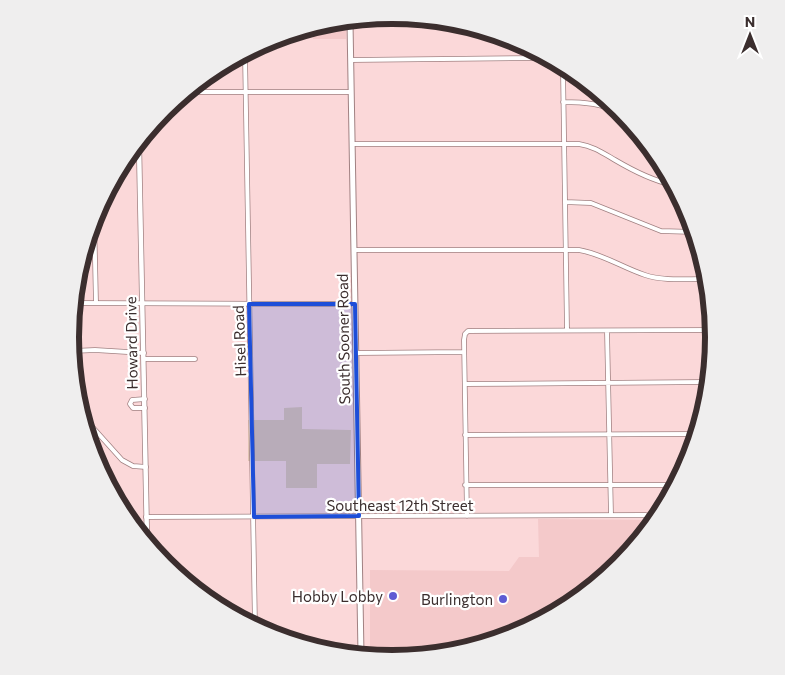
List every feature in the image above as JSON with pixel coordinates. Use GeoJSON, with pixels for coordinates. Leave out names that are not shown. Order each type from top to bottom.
{"type":"FeatureCollection","features":[{"type":"Feature","properties":{"kind":"main road","name":"South Sooner Road"},"geometry":{"type":"LineString","coordinates":[[350,26],[361,650]]}},
{"type":"Feature","properties":{"kind":"street"},"geometry":{"type":"LineString","coordinates":[[350,60],[535,58]]}},
{"type":"Feature","properties":{"kind":"street","name":"Hisel Road"},"geometry":{"type":"LineString","coordinates":[[245,61],[256,620]]}},
{"type":"Feature","properties":{"kind":"street"},"geometry":{"type":"LineString","coordinates":[[563,75],[567,330]]}},
{"type":"Feature","properties":{"kind":"street"},"geometry":{"type":"LineString","coordinates":[[198,92],[351,92]]}},
{"type":"Feature","properties":{"kind":"street"},"geometry":{"type":"LineString","coordinates":[[563,102],[602,104]]}},
{"type":"Feature","properties":{"kind":"street"},"geometry":{"type":"LineString","coordinates":[[352,144],[579,144],[592,147],[625,166],[665,183]]}},
{"type":"Feature","properties":{"kind":"street","name":"Howard Drive"},"geometry":{"type":"LineString","coordinates":[[139,153],[147,530]]}},
{"type":"Feature","properties":{"kind":"street"},"geometry":{"type":"LineString","coordinates":[[565,202],[591,203],[661,231],[688,232]]}},
{"type":"Feature","properties":{"kind":"street"},"geometry":{"type":"LineString","coordinates":[[95,238],[96,303]]}},
{"type":"Feature","properties":{"kind":"street"},"geometry":{"type":"LineString","coordinates":[[354,250],[580,250],[595,254],[654,278],[701,279]]}},
{"type":"Feature","properties":{"kind":"street"},"geometry":{"type":"LineString","coordinates":[[80,303],[355,304]]}},
{"type":"Feature","properties":{"kind":"street"},"geometry":{"type":"LineString","coordinates":[[467,516],[464,340],[465,334],[468,331],[706,330]]}},
{"type":"Feature","properties":{"kind":"street"},"geometry":{"type":"LineString","coordinates":[[608,331],[611,515]]}},
{"type":"Feature","properties":{"kind":"street"},"geometry":{"type":"LineString","coordinates":[[79,351],[144,353]]}},
{"type":"Feature","properties":{"kind":"street"},"geometry":{"type":"LineString","coordinates":[[356,353],[464,352]]}},
{"type":"Feature","properties":{"kind":"street"},"geometry":{"type":"LineString","coordinates":[[144,359],[195,359]]}},
{"type":"Feature","properties":{"kind":"street"},"geometry":{"type":"LineString","coordinates":[[465,384],[703,382]]}},
{"type":"Feature","properties":{"kind":"street"},"geometry":{"type":"LineString","coordinates":[[145,399],[132,400],[130,404],[133,408],[145,408]]}},
{"type":"Feature","properties":{"kind":"street"},"geometry":{"type":"LineString","coordinates":[[91,426],[122,460],[134,466],[146,466]]}},
{"type":"Feature","properties":{"kind":"street"},"geometry":{"type":"LineString","coordinates":[[465,435],[691,434]]}},
{"type":"Feature","properties":{"kind":"street"},"geometry":{"type":"LineString","coordinates":[[465,485],[669,485]]}},
{"type":"Feature","properties":{"kind":"street","name":"Southeast 12th Street"},"geometry":{"type":"LineString","coordinates":[[146,516],[611,515],[649,517]]}},
{"type":"Feature","properties":{"kind":"highlighted area"},"geometry":{"type":"Polygon","coordinates":[[[249,304],[355,304],[359,516],[254,517],[249,304]]]}},
{"type":"Feature","properties":{"kind":"shaded area"},"geometry":{"type":"Polygon","coordinates":[[[346,27],[346,39],[313,39],[313,34],[346,27]]]}},
{"type":"Feature","properties":{"kind":"shaded area"},"geometry":{"type":"Polygon","coordinates":[[[302,407],[302,429],[351,430],[350,464],[317,464],[317,488],[286,488],[286,461],[248,461],[248,420],[284,420],[284,408],[302,407]]]}},
{"type":"Feature","properties":{"kind":"shaded area"},"geometry":{"type":"Polygon","coordinates":[[[538,519],[647,520],[628,544],[599,573],[567,598],[531,619],[493,635],[454,645],[413,651],[370,651],[370,570],[509,571],[519,557],[539,557],[538,519]]]}},
{"type":"Feature","properties":{"kind":"place","name":"Hobby Lobby"},"geometry":{"type":"Point","coordinates":[393,596]}},
{"type":"Feature","properties":{"kind":"place","name":"Burlington"},"geometry":{"type":"Point","coordinates":[503,599]}}]}
